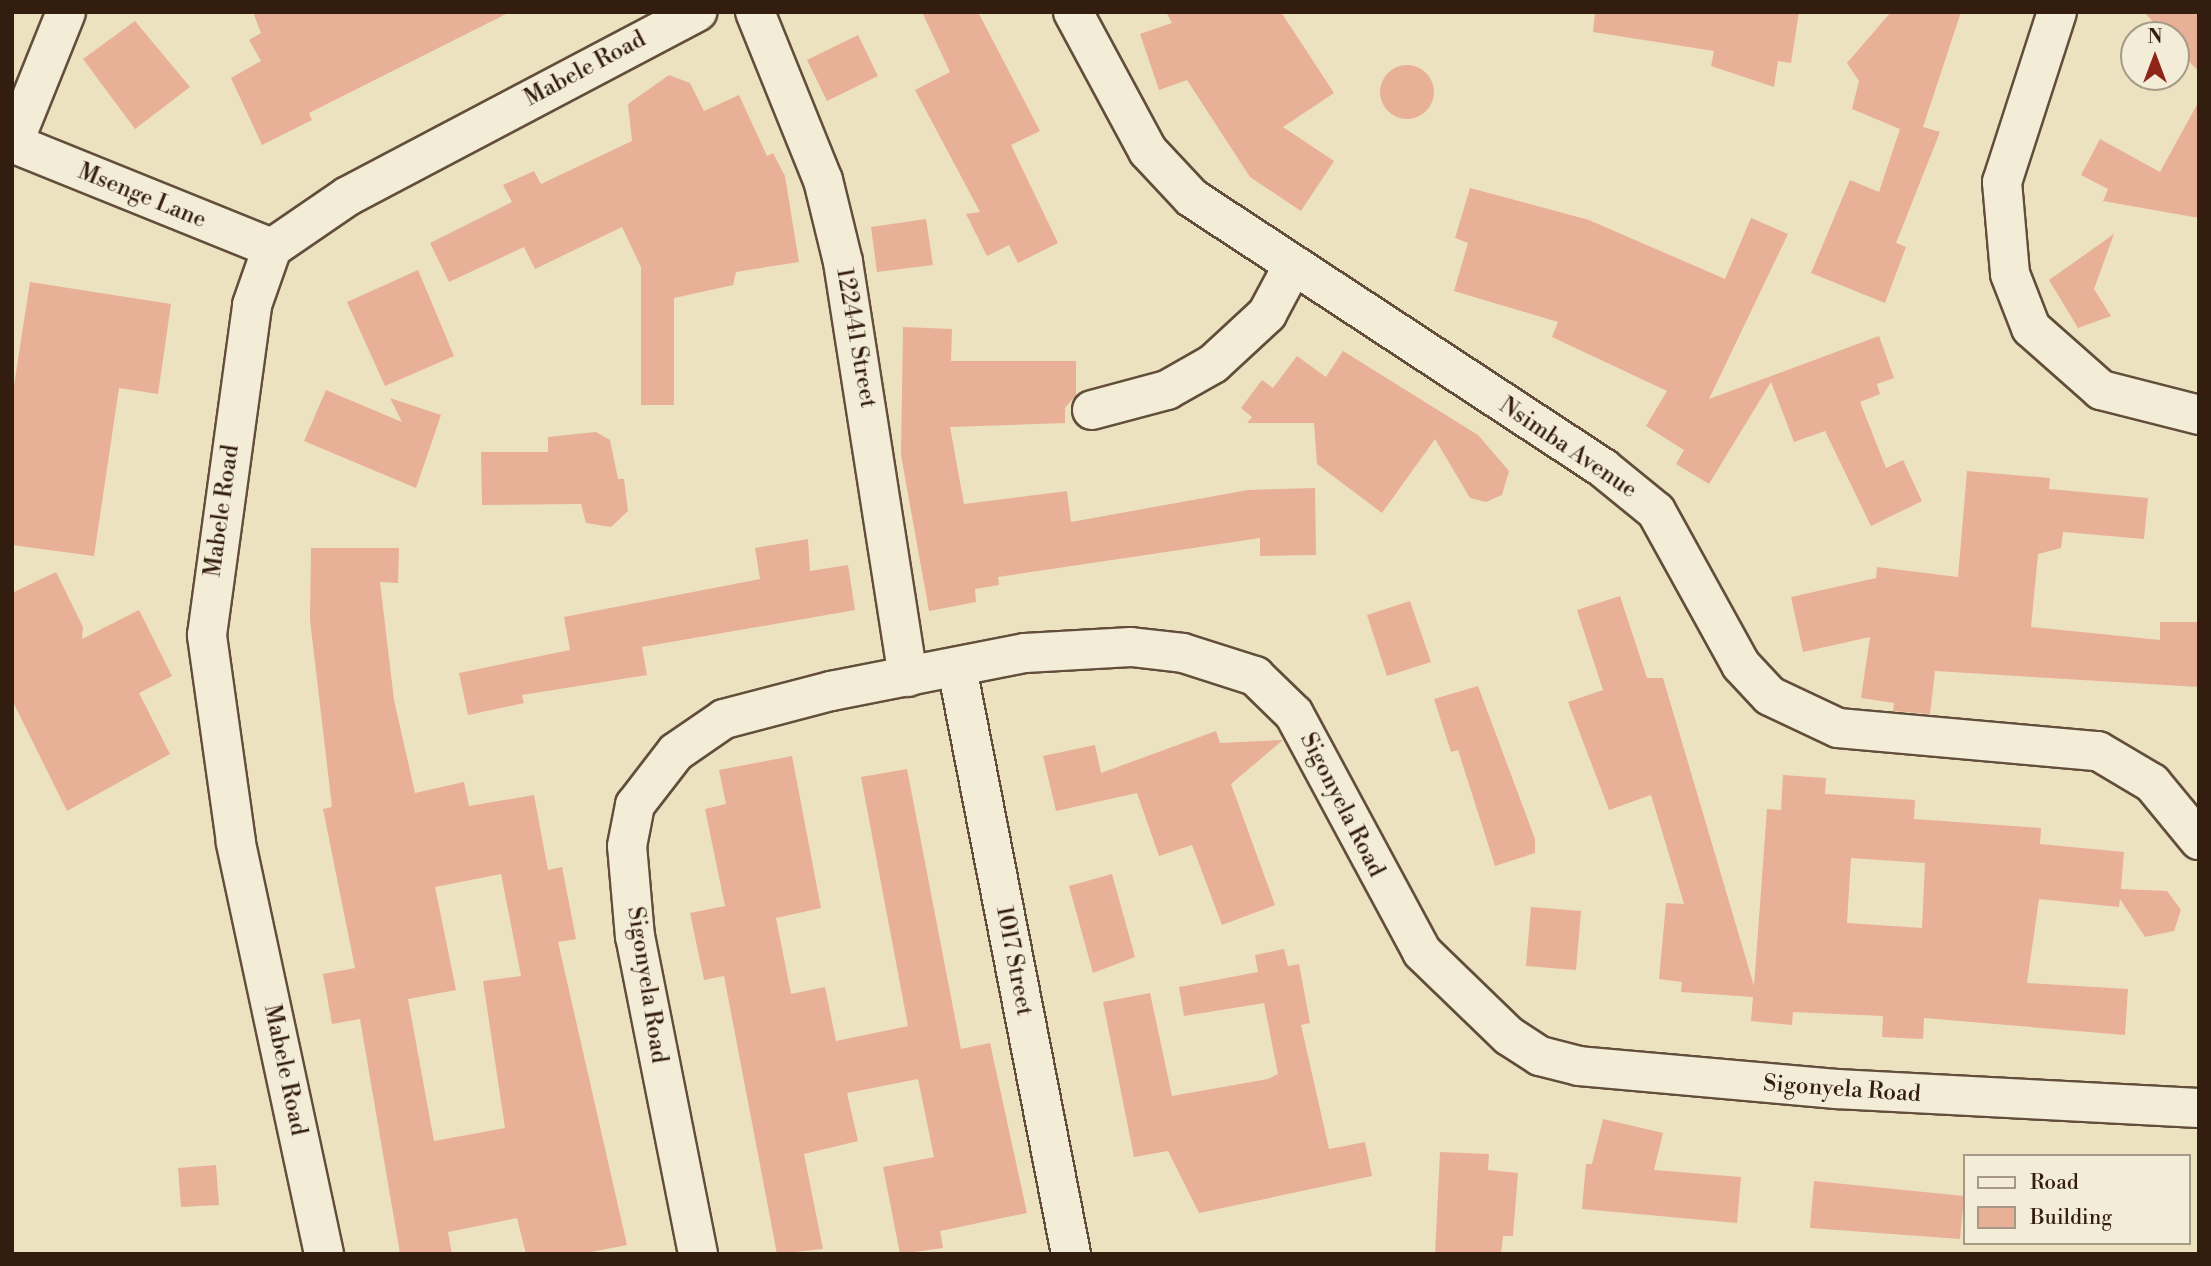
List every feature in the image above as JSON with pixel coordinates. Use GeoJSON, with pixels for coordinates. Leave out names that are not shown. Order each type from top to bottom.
{"type":"FeatureCollection","features":[{"type":"Feature","properties":{"kind":"street"},"geometry":{"type":"LineString","coordinates":[[13,144],[66,12]]}},
{"type":"Feature","properties":{"kind":"street","name":"Mabele Road"},"geometry":{"type":"LineString","coordinates":[[324,1254],[236,842],[207,635],[252,305],[272,248],[348,196],[696,12]]}},
{"type":"Feature","properties":{"kind":"street","name":"122441 Street"},"geometry":{"type":"LineString","coordinates":[[755,12],[823,180],[843,262],[908,677]]}},
{"type":"Feature","properties":{"kind":"street","name":"Nsimba Avenue"},"geometry":{"type":"LineString","coordinates":[[1073,12],[1148,152],[1192,198],[1291,269],[1636,491],[1656,511],[1741,665],[1781,703],[1838,728],[2098,751],[2152,783],[2199,840]]}},
{"type":"Feature","properties":{"kind":"street"},"geometry":{"type":"LineString","coordinates":[[2057,12],[2002,182],[2010,274],[2031,328],[2101,390],[2199,415]]}},
{"type":"Feature","properties":{"kind":"street","name":"Msenge Lane"},"geometry":{"type":"LineString","coordinates":[[13,144],[272,248]]}},
{"type":"Feature","properties":{"kind":"street"},"geometry":{"type":"LineString","coordinates":[[1092,410],[1167,390],[1213,364],[1267,314],[1291,269]]}},
{"type":"Feature","properties":{"kind":"street","name":"Sigonyela Road"},"geometry":{"type":"LineString","coordinates":[[698,1254],[635,937],[626,846],[635,805],[676,752],[724,719],[1026,653],[1131,647],[1183,653],[1255,676],[1294,714],[1422,952],[1508,1036],[1540,1056],[1578,1066],[1837,1089],[2199,1108]]}},
{"type":"Feature","properties":{"kind":"street","name":"1017 Street"},"geometry":{"type":"LineString","coordinates":[[957,668],[1071,1254]]}},
{"type":"Feature","properties":{"kind":"building"},"geometry":{"type":"Polygon","coordinates":[[[253,12],[510,12],[309,113],[312,120],[262,145],[231,78],[261,61],[249,40],[261,33],[253,12]]]}},
{"type":"Feature","properties":{"kind":"building"},"geometry":{"type":"Polygon","coordinates":[[[922,12],[978,12],[1040,131],[1011,145],[1058,243],[1018,263],[1009,245],[987,256],[966,214],[980,212],[915,90],[950,72],[922,12]]]}},
{"type":"Feature","properties":{"kind":"building"},"geometry":{"type":"Polygon","coordinates":[[[1166,12],[1281,12],[1334,93],[1283,127],[1334,161],[1301,211],[1250,177],[1187,80],[1159,90],[1140,34],[1172,23],[1166,12]]]}},
{"type":"Feature","properties":{"kind":"building"},"geometry":{"type":"Polygon","coordinates":[[[1595,12],[1799,12],[1791,63],[1778,61],[1774,87],[1711,66],[1714,51],[1593,32],[1595,12]]]}},
{"type":"Feature","properties":{"kind":"building"},"geometry":{"type":"Polygon","coordinates":[[[1891,12],[1961,12],[1923,127],[1940,132],[1896,243],[1906,247],[1885,303],[1811,273],[1850,180],[1879,192],[1900,129],[1852,109],[1859,81],[1847,63],[1891,12]]]}},
{"type":"Feature","properties":{"kind":"building"},"geometry":{"type":"Polygon","coordinates":[[[2144,12],[2199,12],[2199,72],[2190,62],[2190,21],[2152,21],[2144,12]]]}},
{"type":"Feature","properties":{"kind":"building"},"geometry":{"type":"Polygon","coordinates":[[[135,21],[190,87],[135,129],[83,59],[135,21]]]}},
{"type":"Feature","properties":{"kind":"building"},"geometry":{"type":"Polygon","coordinates":[[[858,35],[878,76],[827,101],[807,60],[858,35]]]}},
{"type":"Feature","properties":{"kind":"building"},"geometry":{"type":"Polygon","coordinates":[[[1407,65],[1426,73],[1434,92],[1426,111],[1407,119],[1388,111],[1380,92],[1388,73],[1407,65]]]}},
{"type":"Feature","properties":{"kind":"building"},"geometry":{"type":"Polygon","coordinates":[[[669,75],[690,83],[704,111],[739,95],[767,156],[773,153],[785,176],[799,262],[736,272],[733,285],[674,298],[674,405],[641,405],[641,267],[622,227],[535,269],[524,247],[449,282],[430,243],[512,202],[503,185],[534,171],[541,184],[632,141],[628,104],[669,75]]]}},
{"type":"Feature","properties":{"kind":"building"},"geometry":{"type":"Polygon","coordinates":[[[2199,101],[2199,218],[2103,201],[2108,189],[2081,175],[2100,139],[2160,172],[2199,101]]]}},
{"type":"Feature","properties":{"kind":"building"},"geometry":{"type":"Polygon","coordinates":[[[1470,188],[1589,220],[1725,279],[1751,218],[1788,234],[1709,399],[1879,336],[1894,378],[1877,384],[1880,394],[1860,402],[1886,468],[1903,460],[1922,501],[1871,526],[1825,431],[1794,442],[1771,382],[1709,484],[1676,464],[1684,450],[1646,426],[1667,391],[1552,337],[1558,322],[1454,291],[1468,243],[1455,238],[1470,188]]]}},
{"type":"Feature","properties":{"kind":"building"},"geometry":{"type":"Polygon","coordinates":[[[926,219],[933,265],[877,272],[871,227],[926,219]]]}},
{"type":"Feature","properties":{"kind":"building"},"geometry":{"type":"Polygon","coordinates":[[[2114,234],[2094,289],[2111,316],[2078,328],[2049,280],[2114,234]]]}},
{"type":"Feature","properties":{"kind":"building"},"geometry":{"type":"Polygon","coordinates":[[[418,270],[454,356],[385,386],[347,302],[418,270]]]}},
{"type":"Feature","properties":{"kind":"building"},"geometry":{"type":"Polygon","coordinates":[[[30,282],[171,304],[158,394],[119,388],[94,556],[12,545],[12,398],[30,282]]]}},
{"type":"Feature","properties":{"kind":"building"},"geometry":{"type":"Polygon","coordinates":[[[903,327],[952,329],[951,361],[1076,361],[1076,395],[1065,408],[1065,423],[950,427],[964,504],[1067,491],[1071,522],[1248,490],[1315,488],[1316,555],[1260,556],[1260,538],[998,577],[999,585],[975,589],[976,602],[929,611],[901,455],[903,327]]]}},
{"type":"Feature","properties":{"kind":"building"},"geometry":{"type":"Polygon","coordinates":[[[1343,351],[1478,435],[1509,471],[1502,495],[1486,502],[1470,498],[1435,439],[1382,513],[1317,464],[1314,423],[1247,423],[1252,417],[1241,408],[1262,380],[1273,388],[1297,356],[1326,377],[1343,351]]]}},
{"type":"Feature","properties":{"kind":"building"},"geometry":{"type":"Polygon","coordinates":[[[326,390],[402,422],[390,398],[441,415],[416,488],[304,441],[326,390]]]}},
{"type":"Feature","properties":{"kind":"building"},"geometry":{"type":"Polygon","coordinates":[[[596,432],[610,440],[618,479],[624,479],[628,511],[611,527],[586,523],[581,504],[482,505],[481,452],[548,452],[548,437],[596,432]]]}},
{"type":"Feature","properties":{"kind":"building"},"geometry":{"type":"Polygon","coordinates":[[[1967,471],[2050,478],[2049,489],[2148,498],[2144,539],[2063,532],[2061,548],[2038,554],[2031,627],[2160,640],[2160,622],[2199,622],[2199,687],[1935,671],[1930,714],[1893,711],[1894,703],[1861,698],[1870,637],[1803,652],[1791,597],[1876,578],[1877,567],[1958,577],[1967,471]]]}},
{"type":"Feature","properties":{"kind":"building"},"geometry":{"type":"Polygon","coordinates":[[[808,539],[810,571],[848,565],[855,610],[642,647],[647,675],[522,695],[524,703],[468,715],[459,673],[570,650],[564,617],[760,579],[755,548],[808,539]]]}},
{"type":"Feature","properties":{"kind":"building"},"geometry":{"type":"Polygon","coordinates":[[[311,548],[399,548],[398,583],[380,582],[394,700],[415,793],[464,782],[469,806],[534,795],[548,870],[562,867],[576,939],[558,942],[627,1245],[581,1254],[526,1254],[517,1218],[448,1232],[452,1254],[400,1254],[360,1019],[332,1024],[323,974],[355,968],[323,809],[332,807],[310,620],[311,548]],[[501,874],[435,887],[456,990],[408,999],[434,1141],[505,1128],[483,981],[521,976],[501,874]]]}},
{"type":"Feature","properties":{"kind":"building"},"geometry":{"type":"Polygon","coordinates":[[[56,572],[83,627],[82,639],[139,610],[172,676],[139,693],[170,754],[67,811],[12,700],[12,593],[56,572]]]}},
{"type":"Feature","properties":{"kind":"building"},"geometry":{"type":"Polygon","coordinates":[[[1620,596],[1647,678],[1663,678],[1754,986],[1767,809],[1781,810],[1783,775],[1826,778],[1825,794],[1915,800],[1914,819],[2041,828],[2040,844],[2124,852],[2121,889],[2167,891],[2181,910],[2174,931],[2145,937],[2120,899],[2119,907],[2039,899],[2027,983],[2128,989],[2125,1035],[1924,1018],[1923,1039],[1882,1037],[1883,1016],[1793,1012],[1792,1025],[1751,1021],[1753,997],[1681,992],[1682,982],[1659,979],[1666,903],[1684,904],[1651,795],[1609,810],[1568,702],[1603,690],[1577,610],[1620,596]],[[1851,858],[1847,923],[1922,928],[1925,863],[1851,858]]]}},
{"type":"Feature","properties":{"kind":"building"},"geometry":{"type":"Polygon","coordinates":[[[1410,601],[1431,662],[1387,676],[1367,615],[1410,601]]]}},
{"type":"Feature","properties":{"kind":"building"},"geometry":{"type":"Polygon","coordinates":[[[1478,686],[1535,839],[1535,853],[1495,866],[1458,750],[1451,752],[1434,699],[1478,686]]]}},
{"type":"Feature","properties":{"kind":"building"},"geometry":{"type":"Polygon","coordinates":[[[1216,731],[1220,743],[1283,740],[1231,784],[1275,905],[1222,925],[1192,845],[1159,856],[1137,793],[1056,811],[1043,756],[1095,745],[1101,773],[1216,731]]]}},
{"type":"Feature","properties":{"kind":"building"},"geometry":{"type":"Polygon","coordinates":[[[792,756],[821,908],[776,918],[791,994],[825,987],[836,1041],[908,1026],[861,777],[907,769],[961,1049],[990,1043],[1027,1213],[940,1231],[943,1248],[900,1254],[883,1167],[934,1157],[918,1079],[847,1093],[858,1141],[804,1154],[823,1249],[777,1254],[724,976],[704,980],[690,913],[725,906],[705,809],[726,804],[719,770],[792,756]]]}},
{"type":"Feature","properties":{"kind":"building"},"geometry":{"type":"Polygon","coordinates":[[[1112,874],[1135,957],[1093,973],[1069,886],[1112,874]]]}},
{"type":"Feature","properties":{"kind":"building"},"geometry":{"type":"Polygon","coordinates":[[[1531,907],[1581,911],[1576,970],[1526,966],[1531,907]]]}},
{"type":"Feature","properties":{"kind":"building"},"geometry":{"type":"Polygon","coordinates":[[[1284,949],[1288,966],[1299,964],[1310,1023],[1301,1025],[1329,1149],[1365,1142],[1372,1176],[1199,1213],[1168,1151],[1134,1157],[1103,1002],[1150,993],[1172,1096],[1268,1079],[1278,1074],[1264,1003],[1184,1016],[1179,987],[1258,972],[1255,955],[1284,949]]]}},
{"type":"Feature","properties":{"kind":"building"},"geometry":{"type":"Polygon","coordinates":[[[1603,1119],[1663,1133],[1654,1170],[1741,1177],[1737,1223],[1582,1209],[1586,1164],[1592,1164],[1603,1119]]]}},
{"type":"Feature","properties":{"kind":"building"},"geometry":{"type":"Polygon","coordinates":[[[1440,1152],[1489,1154],[1488,1170],[1518,1173],[1513,1236],[1503,1236],[1501,1254],[1435,1254],[1440,1152]]]}},
{"type":"Feature","properties":{"kind":"building"},"geometry":{"type":"Polygon","coordinates":[[[216,1165],[219,1205],[181,1207],[178,1168],[216,1165]]]}},
{"type":"Feature","properties":{"kind":"building"},"geometry":{"type":"Polygon","coordinates":[[[1814,1181],[1962,1196],[1960,1239],[1810,1228],[1814,1181]]]}}]}
